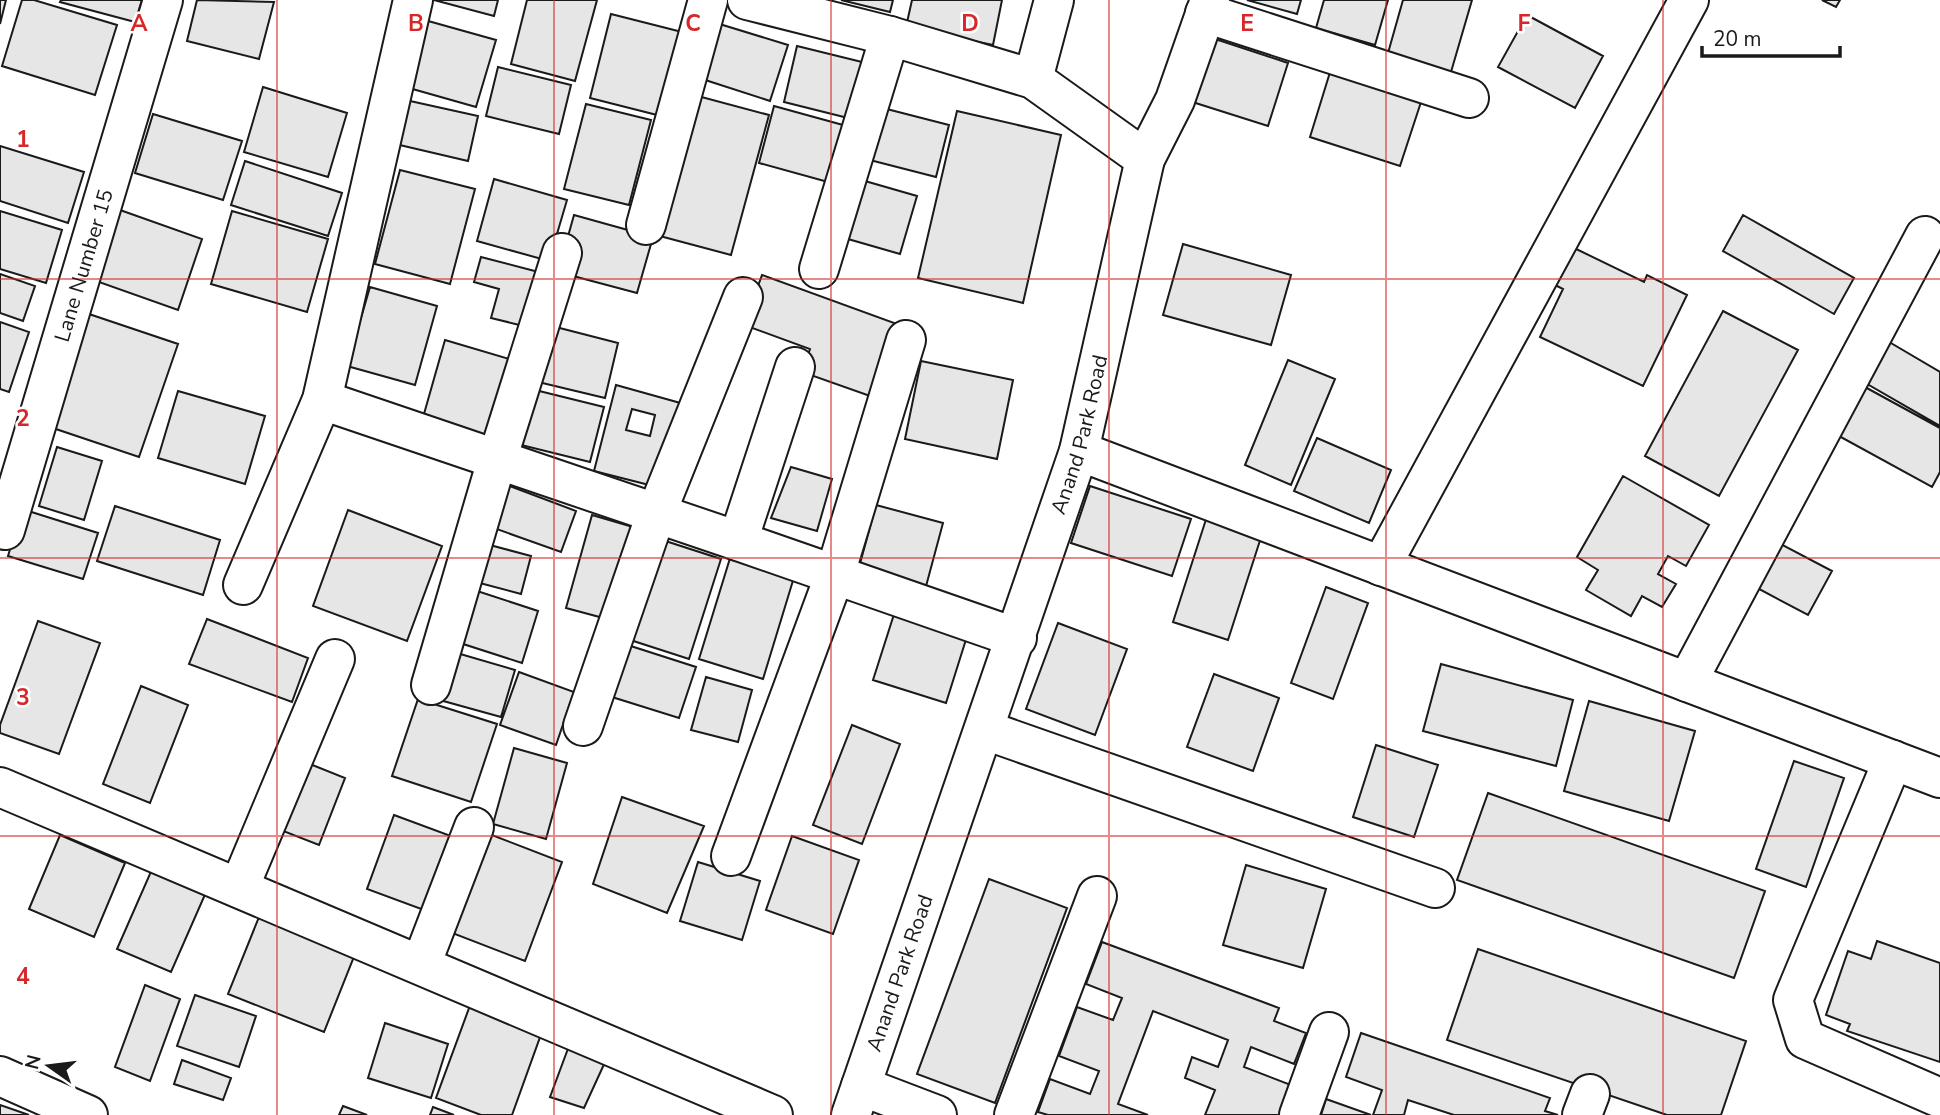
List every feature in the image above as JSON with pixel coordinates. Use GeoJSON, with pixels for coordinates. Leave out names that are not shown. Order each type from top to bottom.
{"type":"FeatureCollection","features":[{"type":"Feature","properties":{"kind":"street","name":"Lane Number 15"},"geometry":{"type":"LineString","coordinates":[[5,530],[163,0]]}},
{"type":"Feature","properties":{"kind":"street"},"geometry":{"type":"LineString","coordinates":[[243,585],[322,400],[413,0]]}},
{"type":"Feature","properties":{"kind":"street"},"geometry":{"type":"LineString","coordinates":[[646,225],[708,0]]}},
{"type":"Feature","properties":{"kind":"street"},"geometry":{"type":"LineString","coordinates":[[1033,79],[1055,0]]}},
{"type":"Feature","properties":{"kind":"street"},"geometry":{"type":"LineString","coordinates":[[1381,566],[1689,0]]}},
{"type":"Feature","properties":{"kind":"street"},"geometry":{"type":"LineString","coordinates":[[755,1],[890,36],[1033,79],[1145,159]]}},
{"type":"Feature","properties":{"kind":"street"},"geometry":{"type":"LineString","coordinates":[[1208,7],[1469,99]]}},
{"type":"Feature","properties":{"kind":"street","name":"Anand Park Road"},"geometry":{"type":"LineString","coordinates":[[856,1100],[1079,452],[1145,159],[1175,100],[1208,7]]}},
{"type":"Feature","properties":{"kind":"street"},"geometry":{"type":"LineString","coordinates":[[819,269],[890,36]]}},
{"type":"Feature","properties":{"kind":"street"},"geometry":{"type":"LineString","coordinates":[[1687,682],[1925,236]]}},
{"type":"Feature","properties":{"kind":"street"},"geometry":{"type":"LineString","coordinates":[[431,685],[562,253]]}},
{"type":"Feature","properties":{"kind":"street"},"geometry":{"type":"LineString","coordinates":[[583,726],[656,513],[743,297]]}},
{"type":"Feature","properties":{"kind":"street"},"geometry":{"type":"LineString","coordinates":[[731,856],[835,574],[906,340]]}},
{"type":"Feature","properties":{"kind":"street"},"geometry":{"type":"LineString","coordinates":[[738,541],[795,366]]}},
{"type":"Feature","properties":{"kind":"street"},"geometry":{"type":"LineString","coordinates":[[322,400],[1017,638]]}},
{"type":"Feature","properties":{"kind":"street"},"geometry":{"type":"LineString","coordinates":[[1079,452],[1940,778]]}},
{"type":"Feature","properties":{"kind":"street"},"geometry":{"type":"LineString","coordinates":[[239,888],[335,659]]}},
{"type":"Feature","properties":{"kind":"street"},"geometry":{"type":"LineString","coordinates":[[985,730],[1435,888]]}},
{"type":"Feature","properties":{"kind":"street"},"geometry":{"type":"LineString","coordinates":[[1893,760],[1793,1000],[1805,1039],[1940,1098]]}},
{"type":"Feature","properties":{"kind":"street"},"geometry":{"type":"LineString","coordinates":[[0,787],[773,1115]]}},
{"type":"Feature","properties":{"kind":"street"},"geometry":{"type":"LineString","coordinates":[[421,965],[474,827]]}},
{"type":"Feature","properties":{"kind":"street"},"geometry":{"type":"LineString","coordinates":[[1014,1115],[1097,897]]}},
{"type":"Feature","properties":{"kind":"street"},"geometry":{"type":"LineString","coordinates":[[1299,1115],[1329,1032]]}},
{"type":"Feature","properties":{"kind":"street"},"geometry":{"type":"LineString","coordinates":[[0,1076],[88,1115]]}},
{"type":"Feature","properties":{"kind":"street"},"geometry":{"type":"LineString","coordinates":[[856,1100],[937,1115]]}},
{"type":"Feature","properties":{"kind":"building"},"geometry":{"type":"Polygon","coordinates":[[[0,0],[6,0],[0,24],[0,0]]]}},
{"type":"Feature","properties":{"kind":"building"},"geometry":{"type":"Polygon","coordinates":[[[22,0],[34,0],[117,25],[95,95],[2,66],[22,0]]]}},
{"type":"Feature","properties":{"kind":"building"},"geometry":{"type":"Polygon","coordinates":[[[142,0],[135,22],[60,2],[142,0]]]}},
{"type":"Feature","properties":{"kind":"building"},"geometry":{"type":"Polygon","coordinates":[[[197,0],[274,2],[259,59],[187,41],[197,0]]]}},
{"type":"Feature","properties":{"kind":"building"},"geometry":{"type":"Polygon","coordinates":[[[434,0],[498,0],[494,16],[434,0]]]}},
{"type":"Feature","properties":{"kind":"building"},"geometry":{"type":"Polygon","coordinates":[[[527,0],[597,0],[575,81],[511,64],[527,0]]]}},
{"type":"Feature","properties":{"kind":"building"},"geometry":{"type":"Polygon","coordinates":[[[841,0],[893,0],[890,12],[841,0]]]}},
{"type":"Feature","properties":{"kind":"building"},"geometry":{"type":"Polygon","coordinates":[[[912,0],[1002,0],[993,45],[906,27],[912,0]]]}},
{"type":"Feature","properties":{"kind":"building"},"geometry":{"type":"Polygon","coordinates":[[[1247,0],[1301,0],[1297,14],[1247,0]]]}},
{"type":"Feature","properties":{"kind":"building"},"geometry":{"type":"Polygon","coordinates":[[[1324,0],[1388,0],[1375,45],[1316,28],[1324,0]]]}},
{"type":"Feature","properties":{"kind":"building"},"geometry":{"type":"Polygon","coordinates":[[[1403,0],[1472,0],[1451,72],[1388,53],[1403,0]]]}},
{"type":"Feature","properties":{"kind":"building"},"geometry":{"type":"Polygon","coordinates":[[[1822,0],[1840,0],[1836,7],[1822,0]]]}},
{"type":"Feature","properties":{"kind":"building"},"geometry":{"type":"Polygon","coordinates":[[[611,14],[682,32],[661,116],[590,98],[611,14]]]}},
{"type":"Feature","properties":{"kind":"building"},"geometry":{"type":"Polygon","coordinates":[[[1527,15],[1603,56],[1575,108],[1498,67],[1527,15]]]}},
{"type":"Feature","properties":{"kind":"building"},"geometry":{"type":"Polygon","coordinates":[[[421,19],[496,40],[476,107],[402,86],[421,19]]]}},
{"type":"Feature","properties":{"kind":"building"},"geometry":{"type":"Polygon","coordinates":[[[713,22],[788,45],[770,101],[696,77],[713,22]]]}},
{"type":"Feature","properties":{"kind":"building"},"geometry":{"type":"Polygon","coordinates":[[[1203,35],[1288,63],[1268,126],[1183,99],[1203,35]]]}},
{"type":"Feature","properties":{"kind":"building"},"geometry":{"type":"Polygon","coordinates":[[[797,46],[862,62],[848,118],[784,102],[797,46]]]}},
{"type":"Feature","properties":{"kind":"building"},"geometry":{"type":"Polygon","coordinates":[[[498,67],[571,85],[559,134],[486,116],[498,67]]]}},
{"type":"Feature","properties":{"kind":"building"},"geometry":{"type":"Polygon","coordinates":[[[1331,69],[1422,99],[1400,166],[1310,137],[1331,69]]]}},
{"type":"Feature","properties":{"kind":"building"},"geometry":{"type":"Polygon","coordinates":[[[263,87],[347,113],[328,177],[244,152],[263,87]]]}},
{"type":"Feature","properties":{"kind":"building"},"geometry":{"type":"Polygon","coordinates":[[[694,95],[769,115],[731,255],[656,235],[694,95]]]}},
{"type":"Feature","properties":{"kind":"building"},"geometry":{"type":"Polygon","coordinates":[[[401,99],[478,116],[468,161],[391,143],[401,99]]]}},
{"type":"Feature","properties":{"kind":"building"},"geometry":{"type":"Polygon","coordinates":[[[586,104],[651,120],[629,205],[564,189],[586,104]]]}},
{"type":"Feature","properties":{"kind":"building"},"geometry":{"type":"Polygon","coordinates":[[[774,106],[843,125],[828,182],[759,163],[774,106]]]}},
{"type":"Feature","properties":{"kind":"building"},"geometry":{"type":"Polygon","coordinates":[[[875,106],[949,125],[936,177],[862,158],[875,106]]]}},
{"type":"Feature","properties":{"kind":"building"},"geometry":{"type":"Polygon","coordinates":[[[957,111],[1061,135],[1023,303],[918,278],[957,111]]]}},
{"type":"Feature","properties":{"kind":"building"},"geometry":{"type":"Polygon","coordinates":[[[153,114],[242,141],[223,200],[135,173],[153,114]]]}},
{"type":"Feature","properties":{"kind":"building"},"geometry":{"type":"Polygon","coordinates":[[[0,146],[84,172],[68,223],[0,201],[0,146]]]}},
{"type":"Feature","properties":{"kind":"building"},"geometry":{"type":"Polygon","coordinates":[[[245,161],[342,193],[328,236],[231,205],[245,161]]]}},
{"type":"Feature","properties":{"kind":"building"},"geometry":{"type":"Polygon","coordinates":[[[400,170],[475,189],[450,284],[375,264],[400,170]]]}},
{"type":"Feature","properties":{"kind":"building"},"geometry":{"type":"Polygon","coordinates":[[[494,179],[567,200],[549,261],[477,241],[494,179]]]}},
{"type":"Feature","properties":{"kind":"building"},"geometry":{"type":"Polygon","coordinates":[[[858,179],[917,196],[900,254],[841,237],[858,179]]]}},
{"type":"Feature","properties":{"kind":"building"},"geometry":{"type":"Polygon","coordinates":[[[120,210],[202,239],[178,310],[96,281],[120,210]]]}},
{"type":"Feature","properties":{"kind":"building"},"geometry":{"type":"Polygon","coordinates":[[[0,211],[62,230],[46,283],[0,269],[0,211]]]}},
{"type":"Feature","properties":{"kind":"building"},"geometry":{"type":"Polygon","coordinates":[[[232,211],[328,239],[307,312],[211,284],[232,211]]]}},
{"type":"Feature","properties":{"kind":"building"},"geometry":{"type":"Polygon","coordinates":[[[574,215],[653,237],[637,293],[558,272],[574,215]]]}},
{"type":"Feature","properties":{"kind":"building"},"geometry":{"type":"Polygon","coordinates":[[[1743,215],[1854,278],[1834,314],[1723,251],[1743,215]]]}},
{"type":"Feature","properties":{"kind":"building"},"geometry":{"type":"Polygon","coordinates":[[[1183,244],[1291,275],[1271,345],[1163,315],[1183,244]]]}},
{"type":"Feature","properties":{"kind":"building"},"geometry":{"type":"Polygon","coordinates":[[[1568,245],[1644,282],[1647,275],[1687,295],[1643,386],[1540,337],[1563,289],[1549,282],[1568,245]]]}},
{"type":"Feature","properties":{"kind":"building"},"geometry":{"type":"Polygon","coordinates":[[[481,257],[550,275],[536,329],[491,318],[499,289],[474,282],[481,257]]]}},
{"type":"Feature","properties":{"kind":"building"},"geometry":{"type":"Polygon","coordinates":[[[0,274],[35,286],[23,321],[0,313],[0,274]]]}},
{"type":"Feature","properties":{"kind":"building"},"geometry":{"type":"Polygon","coordinates":[[[762,275],[897,324],[870,396],[802,372],[810,349],[744,325],[762,275]]]}},
{"type":"Feature","properties":{"kind":"building"},"geometry":{"type":"Polygon","coordinates":[[[370,287],[437,306],[415,385],[347,366],[370,287]]]}},
{"type":"Feature","properties":{"kind":"building"},"geometry":{"type":"Polygon","coordinates":[[[1723,311],[1798,350],[1719,496],[1645,456],[1723,311]]]}},
{"type":"Feature","properties":{"kind":"building"},"geometry":{"type":"Polygon","coordinates":[[[83,312],[178,344],[139,457],[44,425],[83,312]]]}},
{"type":"Feature","properties":{"kind":"building"},"geometry":{"type":"Polygon","coordinates":[[[0,322],[29,332],[9,392],[0,389],[0,322]]]}},
{"type":"Feature","properties":{"kind":"building"},"geometry":{"type":"Polygon","coordinates":[[[548,325],[618,343],[605,398],[534,381],[548,325]]]}},
{"type":"Feature","properties":{"kind":"building"},"geometry":{"type":"Polygon","coordinates":[[[1879,336],[1940,372],[1940,426],[1855,377],[1879,336]]]}},
{"type":"Feature","properties":{"kind":"building"},"geometry":{"type":"Polygon","coordinates":[[[445,340],[516,361],[490,448],[420,428],[445,340]]]}},
{"type":"Feature","properties":{"kind":"building"},"geometry":{"type":"Polygon","coordinates":[[[1288,360],[1335,379],[1291,485],[1245,465],[1288,360]]]}},
{"type":"Feature","properties":{"kind":"building"},"geometry":{"type":"Polygon","coordinates":[[[921,361],[1013,380],[997,459],[905,439],[921,361]]]}},
{"type":"Feature","properties":{"kind":"building"},"geometry":{"type":"Polygon","coordinates":[[[1854,381],[1940,428],[1940,472],[1932,487],[1828,430],[1854,381]]]}},
{"type":"Feature","properties":{"kind":"building"},"geometry":{"type":"Polygon","coordinates":[[[616,385],[684,404],[661,488],[594,471],[616,385]],[[632,409],[626,430],[650,436],[655,415],[632,409]]]}},
{"type":"Feature","properties":{"kind":"building"},"geometry":{"type":"Polygon","coordinates":[[[523,387],[604,407],[590,462],[509,442],[523,387]]]}},
{"type":"Feature","properties":{"kind":"building"},"geometry":{"type":"Polygon","coordinates":[[[178,391],[265,416],[245,484],[158,458],[178,391]]]}},
{"type":"Feature","properties":{"kind":"building"},"geometry":{"type":"Polygon","coordinates":[[[1317,438],[1391,470],[1369,523],[1294,491],[1317,438]]]}},
{"type":"Feature","properties":{"kind":"building"},"geometry":{"type":"Polygon","coordinates":[[[57,447],[102,461],[84,520],[39,506],[57,447]]]}},
{"type":"Feature","properties":{"kind":"building"},"geometry":{"type":"Polygon","coordinates":[[[791,467],[832,479],[817,531],[771,518],[791,467]]]}},
{"type":"Feature","properties":{"kind":"building"},"geometry":{"type":"Polygon","coordinates":[[[1623,476],[1709,525],[1686,566],[1668,556],[1658,574],[1676,584],[1662,607],[1642,596],[1631,616],[1586,590],[1598,570],[1577,557],[1623,476]]]}},
{"type":"Feature","properties":{"kind":"building"},"geometry":{"type":"Polygon","coordinates":[[[507,485],[576,511],[561,552],[491,527],[507,485]]]}},
{"type":"Feature","properties":{"kind":"building"},"geometry":{"type":"Polygon","coordinates":[[[1090,486],[1191,519],[1172,576],[1071,543],[1090,486]]]}},
{"type":"Feature","properties":{"kind":"building"},"geometry":{"type":"Polygon","coordinates":[[[876,505],[943,523],[925,590],[858,571],[876,505]]]}},
{"type":"Feature","properties":{"kind":"building"},"geometry":{"type":"Polygon","coordinates":[[[115,506],[220,540],[203,595],[97,561],[115,506]]]}},
{"type":"Feature","properties":{"kind":"building"},"geometry":{"type":"Polygon","coordinates":[[[22,509],[98,533],[83,579],[8,556],[22,509]]]}},
{"type":"Feature","properties":{"kind":"building"},"geometry":{"type":"Polygon","coordinates":[[[348,510],[442,546],[407,641],[313,606],[348,510]]]}},
{"type":"Feature","properties":{"kind":"building"},"geometry":{"type":"Polygon","coordinates":[[[1209,510],[1264,528],[1228,640],[1173,622],[1209,510]]]}},
{"type":"Feature","properties":{"kind":"building"},"geometry":{"type":"Polygon","coordinates":[[[592,515],[633,527],[607,619],[566,608],[592,515]]]}},
{"type":"Feature","properties":{"kind":"building"},"geometry":{"type":"Polygon","coordinates":[[[650,536],[721,559],[689,659],[618,636],[650,536]]]}},
{"type":"Feature","properties":{"kind":"building"},"geometry":{"type":"Polygon","coordinates":[[[1769,538],[1832,571],[1808,615],[1746,582],[1769,538]]]}},
{"type":"Feature","properties":{"kind":"building"},"geometry":{"type":"Polygon","coordinates":[[[486,544],[531,556],[521,594],[476,582],[486,544]]]}},
{"type":"Feature","properties":{"kind":"building"},"geometry":{"type":"Polygon","coordinates":[[[731,555],[795,574],[763,679],[699,659],[731,555]]]}},
{"type":"Feature","properties":{"kind":"building"},"geometry":{"type":"Polygon","coordinates":[[[1326,587],[1368,603],[1333,699],[1291,683],[1326,587]]]}},
{"type":"Feature","properties":{"kind":"building"},"geometry":{"type":"Polygon","coordinates":[[[474,590],[538,611],[522,663],[457,642],[474,590]]]}},
{"type":"Feature","properties":{"kind":"building"},"geometry":{"type":"Polygon","coordinates":[[[896,608],[969,630],[946,703],[873,680],[896,608]]]}},
{"type":"Feature","properties":{"kind":"building"},"geometry":{"type":"Polygon","coordinates":[[[207,619],[308,658],[292,702],[189,664],[207,619]]]}},
{"type":"Feature","properties":{"kind":"building"},"geometry":{"type":"Polygon","coordinates":[[[38,621],[100,643],[59,754],[0,733],[0,725],[38,621]]]}},
{"type":"Feature","properties":{"kind":"building"},"geometry":{"type":"Polygon","coordinates":[[[1058,623],[1127,649],[1095,735],[1026,709],[1058,623]]]}},
{"type":"Feature","properties":{"kind":"building"},"geometry":{"type":"Polygon","coordinates":[[[612,640],[696,667],[679,718],[596,692],[612,640]]]}},
{"type":"Feature","properties":{"kind":"building"},"geometry":{"type":"Polygon","coordinates":[[[450,651],[515,670],[501,717],[436,699],[450,651]]]}},
{"type":"Feature","properties":{"kind":"building"},"geometry":{"type":"Polygon","coordinates":[[[1441,664],[1573,700],[1556,766],[1423,731],[1441,664]]]}},
{"type":"Feature","properties":{"kind":"building"},"geometry":{"type":"Polygon","coordinates":[[[519,672],[574,692],[556,745],[500,725],[519,672]]]}},
{"type":"Feature","properties":{"kind":"building"},"geometry":{"type":"Polygon","coordinates":[[[1214,674],[1279,698],[1253,771],[1187,747],[1214,674]]]}},
{"type":"Feature","properties":{"kind":"building"},"geometry":{"type":"Polygon","coordinates":[[[706,677],[752,690],[738,742],[691,730],[706,677]]]}},
{"type":"Feature","properties":{"kind":"building"},"geometry":{"type":"Polygon","coordinates":[[[141,686],[188,705],[150,803],[103,784],[141,686]]]}},
{"type":"Feature","properties":{"kind":"building"},"geometry":{"type":"Polygon","coordinates":[[[418,699],[497,724],[471,802],[392,776],[418,699]]]}},
{"type":"Feature","properties":{"kind":"building"},"geometry":{"type":"Polygon","coordinates":[[[1589,701],[1695,731],[1669,821],[1564,791],[1589,701]]]}},
{"type":"Feature","properties":{"kind":"building"},"geometry":{"type":"Polygon","coordinates":[[[852,725],[900,744],[862,844],[813,825],[852,725]]]}},
{"type":"Feature","properties":{"kind":"building"},"geometry":{"type":"Polygon","coordinates":[[[1376,745],[1438,765],[1414,837],[1353,817],[1376,745]]]}},
{"type":"Feature","properties":{"kind":"building"},"geometry":{"type":"Polygon","coordinates":[[[514,748],[567,763],[546,839],[493,824],[514,748]]]}},
{"type":"Feature","properties":{"kind":"building"},"geometry":{"type":"Polygon","coordinates":[[[1794,761],[1844,778],[1806,887],[1756,869],[1794,761]]]}},
{"type":"Feature","properties":{"kind":"building"},"geometry":{"type":"Polygon","coordinates":[[[305,762],[345,778],[319,845],[278,829],[305,762]]]}},
{"type":"Feature","properties":{"kind":"building"},"geometry":{"type":"Polygon","coordinates":[[[1488,793],[1765,891],[1734,978],[1457,880],[1488,793]]]}},
{"type":"Feature","properties":{"kind":"building"},"geometry":{"type":"Polygon","coordinates":[[[622,797],[704,826],[667,913],[593,884],[622,797]]]}},
{"type":"Feature","properties":{"kind":"building"},"geometry":{"type":"Polygon","coordinates":[[[394,815],[459,839],[432,913],[367,889],[394,815]]]}},
{"type":"Feature","properties":{"kind":"building"},"geometry":{"type":"Polygon","coordinates":[[[484,832],[562,862],[525,961],[447,931],[484,832]]]}},
{"type":"Feature","properties":{"kind":"building"},"geometry":{"type":"Polygon","coordinates":[[[60,835],[125,863],[94,937],[29,909],[60,835]]]}},
{"type":"Feature","properties":{"kind":"building"},"geometry":{"type":"Polygon","coordinates":[[[792,836],[859,860],[833,934],[766,910],[792,836]]]}},
{"type":"Feature","properties":{"kind":"building"},"geometry":{"type":"Polygon","coordinates":[[[698,862],[760,881],[742,940],[680,921],[698,862]]]}},
{"type":"Feature","properties":{"kind":"building"},"geometry":{"type":"Polygon","coordinates":[[[1246,865],[1326,889],[1303,968],[1223,945],[1246,865]]]}},
{"type":"Feature","properties":{"kind":"building"},"geometry":{"type":"Polygon","coordinates":[[[153,867],[207,890],[171,972],[117,949],[153,867]]]}},
{"type":"Feature","properties":{"kind":"building"},"geometry":{"type":"Polygon","coordinates":[[[989,879],[1067,908],[995,1103],[917,1074],[989,879]]]}},
{"type":"Feature","properties":{"kind":"building"},"geometry":{"type":"Polygon","coordinates":[[[259,917],[355,954],[324,1032],[228,994],[259,917]]]}},
{"type":"Feature","properties":{"kind":"building"},"geometry":{"type":"Polygon","coordinates":[[[1877,941],[1940,963],[1940,1062],[1847,1031],[1850,1024],[1826,1015],[1848,951],[1871,959],[1877,941]]]}},
{"type":"Feature","properties":{"kind":"building"},"geometry":{"type":"Polygon","coordinates":[[[1102,942],[1279,1008],[1274,1021],[1306,1033],[1294,1064],[1251,1047],[1244,1067],[1291,1085],[1280,1115],[1205,1115],[1215,1090],[1185,1078],[1192,1057],[1218,1067],[1228,1040],[1153,1011],[1118,1104],[1148,1115],[1048,1115],[1038,1112],[1050,1079],[1090,1094],[1099,1071],[1059,1056],[1077,1007],[1113,1020],[1122,998],[1086,984],[1102,942]]]}},
{"type":"Feature","properties":{"kind":"building"},"geometry":{"type":"Polygon","coordinates":[[[1478,949],[1746,1041],[1721,1115],[1667,1115],[1447,1040],[1478,949]]]}},
{"type":"Feature","properties":{"kind":"building"},"geometry":{"type":"Polygon","coordinates":[[[145,985],[180,999],[150,1081],[115,1067],[145,985]]]}},
{"type":"Feature","properties":{"kind":"building"},"geometry":{"type":"Polygon","coordinates":[[[195,995],[256,1016],[239,1067],[177,1046],[195,995]]]}},
{"type":"Feature","properties":{"kind":"building"},"geometry":{"type":"Polygon","coordinates":[[[472,1000],[544,1026],[512,1115],[481,1115],[436,1098],[472,1000]]]}},
{"type":"Feature","properties":{"kind":"building"},"geometry":{"type":"Polygon","coordinates":[[[385,1023],[448,1044],[431,1098],[368,1078],[385,1023]]]}},
{"type":"Feature","properties":{"kind":"building"},"geometry":{"type":"Polygon","coordinates":[[[1361,1033],[1550,1098],[1545,1111],[1558,1115],[1454,1115],[1408,1100],[1404,1115],[1373,1115],[1382,1090],[1346,1077],[1361,1033]]]}},
{"type":"Feature","properties":{"kind":"building"},"geometry":{"type":"Polygon","coordinates":[[[569,1046],[606,1060],[584,1108],[550,1097],[569,1046]]]}},
{"type":"Feature","properties":{"kind":"building"},"geometry":{"type":"Polygon","coordinates":[[[182,1060],[231,1078],[223,1100],[174,1084],[182,1060]]]}},
{"type":"Feature","properties":{"kind":"building"},"geometry":{"type":"Polygon","coordinates":[[[1326,1099],[1371,1115],[1321,1115],[1326,1099]]]}},
{"type":"Feature","properties":{"kind":"building"},"geometry":{"type":"Polygon","coordinates":[[[0,1105],[29,1115],[0,1115],[0,1105]]]}},
{"type":"Feature","properties":{"kind":"building"},"geometry":{"type":"Polygon","coordinates":[[[343,1106],[367,1115],[339,1115],[343,1106]]]}},
{"type":"Feature","properties":{"kind":"building"},"geometry":{"type":"Polygon","coordinates":[[[433,1107],[454,1115],[430,1115],[433,1107]]]}}]}
